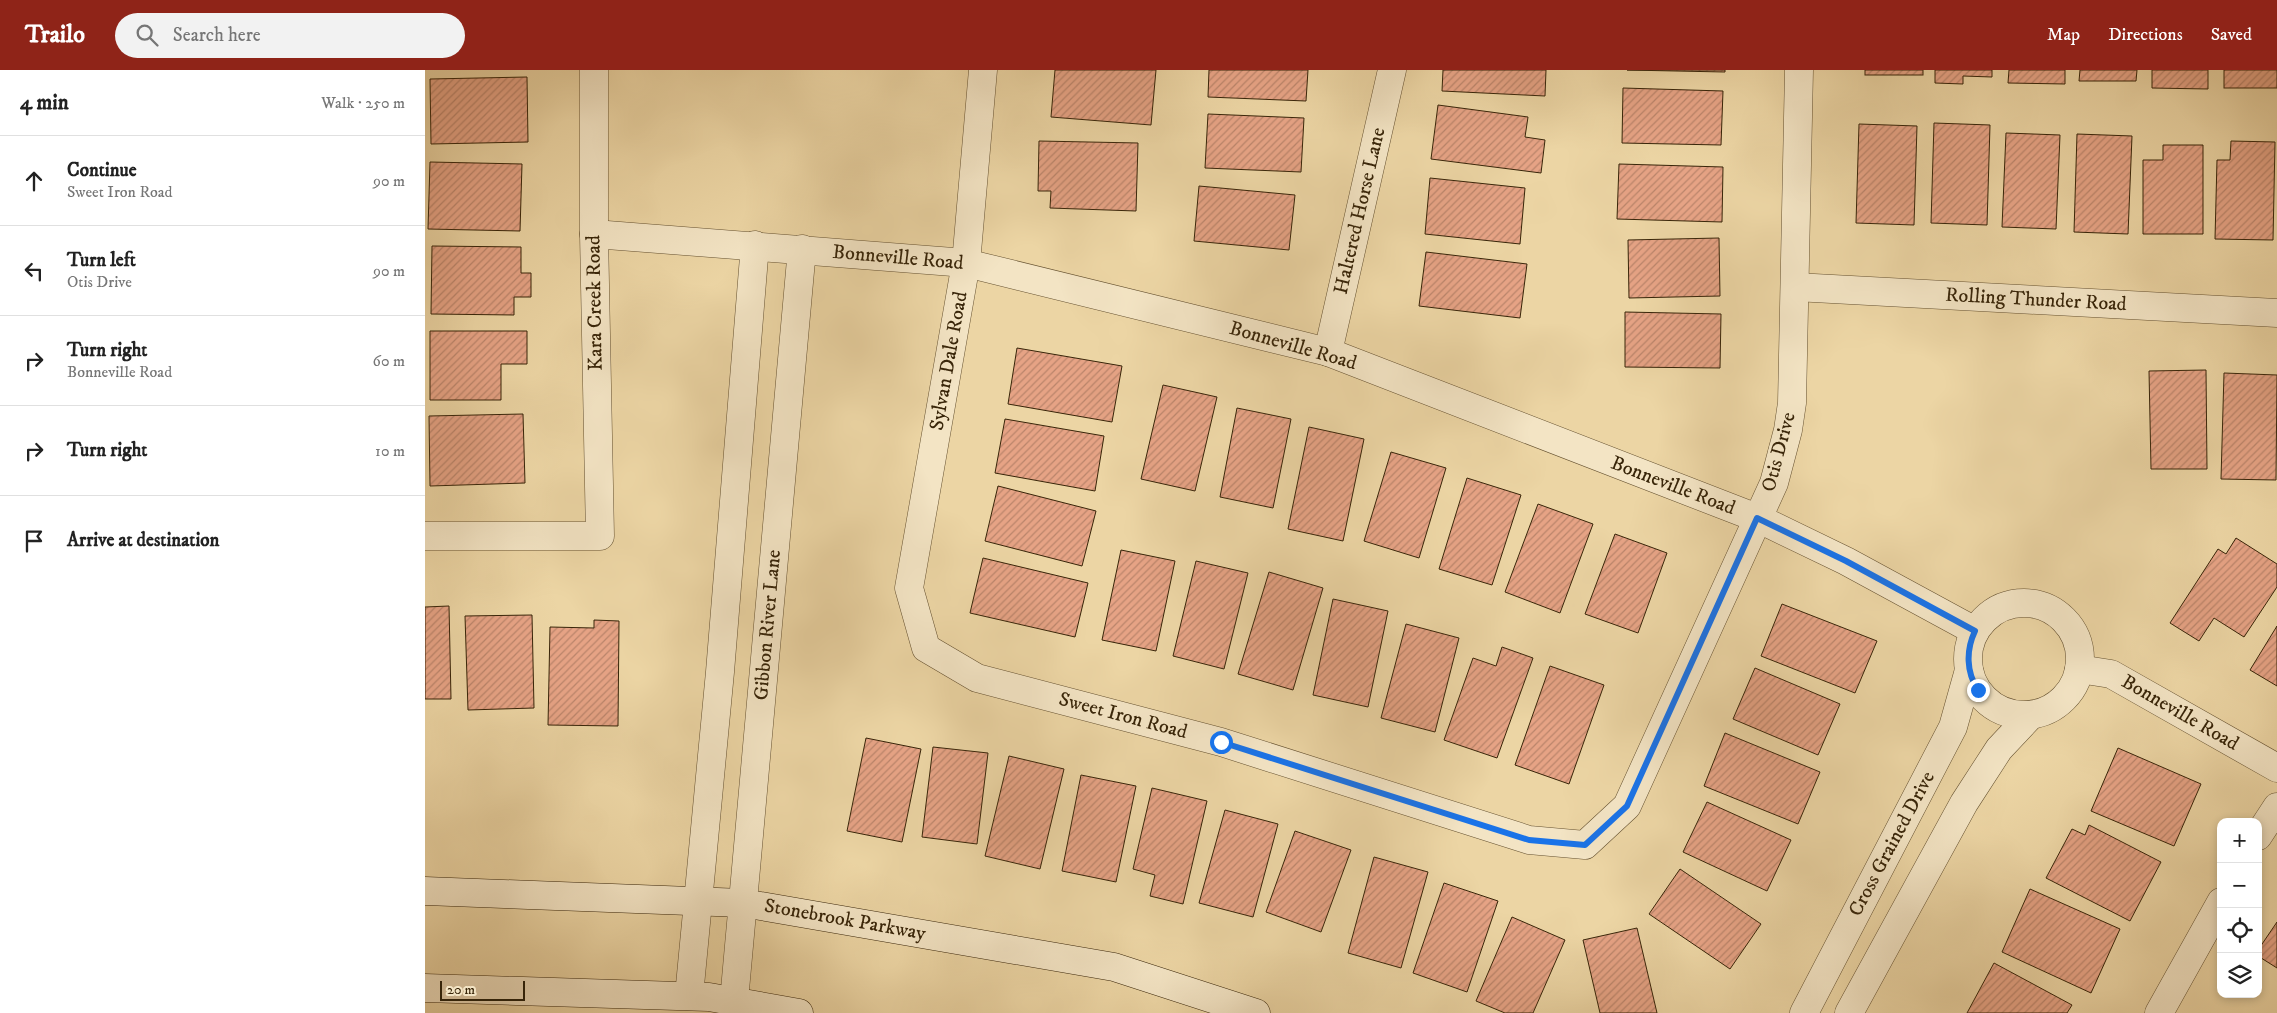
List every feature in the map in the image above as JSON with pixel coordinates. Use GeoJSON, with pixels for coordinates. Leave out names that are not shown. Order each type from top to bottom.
{"type":"FeatureCollection","features":[{"type":"Feature","properties":{"kind":"street","name":"Kara Creek Road"},"geometry":{"type":"LineString","coordinates":[[425,536],[600,536],[593,234],[594,70]]}},
{"type":"Feature","properties":{"kind":"street","name":"Sylvan Dale Road"},"geometry":{"type":"LineString","coordinates":[[926,648],[909,588],[966,263],[983,70]]}},
{"type":"Feature","properties":{"kind":"street","name":"Haltered Horse Lane"},"geometry":{"type":"LineString","coordinates":[[1328,352],[1392,70]]}},
{"type":"Feature","properties":{"kind":"street","name":"Otis Drive"},"geometry":{"type":"LineString","coordinates":[[1585,845],[1627,806],[1774,483],[1788,430],[1792,403],[1799,70]]}},
{"type":"Feature","properties":{"kind":"street","name":"Bonneville Road"},"geometry":{"type":"LineString","coordinates":[[593,234],[755,245],[966,263],[1328,352],[1757,518],[1846,561],[1975,631]]}},
{"type":"Feature","properties":{"kind":"street"},"geometry":{"type":"LineString","coordinates":[[689,996],[721,662],[755,245]]}},
{"type":"Feature","properties":{"kind":"street","name":"Gibbon River Lane"},"geometry":{"type":"LineString","coordinates":[[734,1001],[802,249]]}},
{"type":"Feature","properties":{"kind":"street","name":"Rolling Thunder Road"},"geometry":{"type":"LineString","coordinates":[[1795,287],[2277,313]]}},
{"type":"Feature","properties":{"kind":"street"},"geometry":{"type":"LineString","coordinates":[[2027,602],[2042,605],[2062,617],[2073,632],[2079,650],[2079,669],[2074,683],[2061,701],[2049,709],[2031,715],[2012,715],[1995,706],[1976,688],[1969,670],[1969,648],[1975,631],[1991,613],[2008,604],[2027,602]]}},
{"type":"Feature","properties":{"kind":"street","name":"Sweet Iron Road"},"geometry":{"type":"LineString","coordinates":[[926,648],[977,678],[1221,742],[1529,840],[1585,845]]}},
{"type":"Feature","properties":{"kind":"street","name":"Bonneville Road"},"geometry":{"type":"LineString","coordinates":[[2079,669],[2111,674],[2277,768]]}},
{"type":"Feature","properties":{"kind":"street","name":"Cross Grained Drive"},"geometry":{"type":"LineString","coordinates":[[1804,1013],[1953,727],[1969,670]]}},
{"type":"Feature","properties":{"kind":"street"},"geometry":{"type":"LineString","coordinates":[[1849,1013],[1964,803],[1999,748],[2031,715]]}},
{"type":"Feature","properties":{"kind":"street"},"geometry":{"type":"LineString","coordinates":[[2262,830],[2277,807]]}},
{"type":"Feature","properties":{"kind":"street","name":"Stonebrook Parkway"},"geometry":{"type":"LineString","coordinates":[[425,891],[743,902],[1114,967],[1256,1013]]}},
{"type":"Feature","properties":{"kind":"street"},"geometry":{"type":"LineString","coordinates":[[2159,1013],[2218,908]]}},
{"type":"Feature","properties":{"kind":"street"},"geometry":{"type":"LineString","coordinates":[[425,988],[689,996],[734,1001],[799,1013]]}},
{"type":"Feature","properties":{"kind":"building"},"geometry":{"type":"Polygon","coordinates":[[[1055,70],[1156,70],[1151,125],[1051,117],[1055,70]]]}},
{"type":"Feature","properties":{"kind":"building"},"geometry":{"type":"Polygon","coordinates":[[[1209,70],[1308,70],[1306,101],[1208,97],[1209,70]]]}},
{"type":"Feature","properties":{"kind":"building"},"geometry":{"type":"Polygon","coordinates":[[[1443,70],[1546,70],[1545,96],[1442,91],[1443,70]]]}},
{"type":"Feature","properties":{"kind":"building"},"geometry":{"type":"Polygon","coordinates":[[[1627,70],[1725,70],[1725,72],[1627,70]]]}},
{"type":"Feature","properties":{"kind":"building"},"geometry":{"type":"Polygon","coordinates":[[[1865,70],[1923,70],[1923,75],[1865,75],[1865,70]]]}},
{"type":"Feature","properties":{"kind":"building"},"geometry":{"type":"Polygon","coordinates":[[[1935,70],[1992,70],[1992,77],[1963,76],[1963,84],[1935,83],[1935,70]]]}},
{"type":"Feature","properties":{"kind":"building"},"geometry":{"type":"Polygon","coordinates":[[[2009,70],[2065,70],[2065,84],[2008,83],[2009,70]]]}},
{"type":"Feature","properties":{"kind":"building"},"geometry":{"type":"Polygon","coordinates":[[[2080,70],[2137,70],[2136,81],[2079,81],[2080,70]]]}},
{"type":"Feature","properties":{"kind":"building"},"geometry":{"type":"Polygon","coordinates":[[[2152,70],[2208,70],[2208,89],[2152,88],[2152,70]]]}},
{"type":"Feature","properties":{"kind":"building"},"geometry":{"type":"Polygon","coordinates":[[[2224,70],[2277,70],[2277,88],[2224,88],[2224,70]]]}},
{"type":"Feature","properties":{"kind":"building"},"geometry":{"type":"Polygon","coordinates":[[[527,77],[528,142],[431,144],[430,79],[527,77]]]}},
{"type":"Feature","properties":{"kind":"building"},"geometry":{"type":"Polygon","coordinates":[[[1623,88],[1723,91],[1721,145],[1622,143],[1623,88]]]}},
{"type":"Feature","properties":{"kind":"building"},"geometry":{"type":"Polygon","coordinates":[[[1438,105],[1528,117],[1525,137],[1545,140],[1541,173],[1431,159],[1438,105]]]}},
{"type":"Feature","properties":{"kind":"building"},"geometry":{"type":"Polygon","coordinates":[[[1208,114],[1304,118],[1301,172],[1205,168],[1208,114]]]}},
{"type":"Feature","properties":{"kind":"building"},"geometry":{"type":"Polygon","coordinates":[[[1934,123],[1990,125],[1987,225],[1931,223],[1934,123]]]}},
{"type":"Feature","properties":{"kind":"building"},"geometry":{"type":"Polygon","coordinates":[[[1859,124],[1917,126],[1914,225],[1856,223],[1859,124]]]}},
{"type":"Feature","properties":{"kind":"building"},"geometry":{"type":"Polygon","coordinates":[[[2006,133],[2060,135],[2056,229],[2002,227],[2006,133]]]}},
{"type":"Feature","properties":{"kind":"building"},"geometry":{"type":"Polygon","coordinates":[[[2077,134],[2132,136],[2128,234],[2074,232],[2077,134]]]}},
{"type":"Feature","properties":{"kind":"building"},"geometry":{"type":"Polygon","coordinates":[[[1039,141],[1138,143],[1136,211],[1050,208],[1051,191],[1038,191],[1039,141]]]}},
{"type":"Feature","properties":{"kind":"building"},"geometry":{"type":"Polygon","coordinates":[[[2231,141],[2275,142],[2273,240],[2215,239],[2217,160],[2230,160],[2231,141]]]}},
{"type":"Feature","properties":{"kind":"building"},"geometry":{"type":"Polygon","coordinates":[[[2163,145],[2203,145],[2203,234],[2143,234],[2143,160],[2163,160],[2163,145]]]}},
{"type":"Feature","properties":{"kind":"building"},"geometry":{"type":"Polygon","coordinates":[[[430,162],[522,164],[520,231],[428,229],[430,162]]]}},
{"type":"Feature","properties":{"kind":"building"},"geometry":{"type":"Polygon","coordinates":[[[1619,164],[1723,167],[1722,222],[1617,219],[1619,164]]]}},
{"type":"Feature","properties":{"kind":"building"},"geometry":{"type":"Polygon","coordinates":[[[1430,178],[1525,188],[1520,244],[1425,234],[1430,178]]]}},
{"type":"Feature","properties":{"kind":"building"},"geometry":{"type":"Polygon","coordinates":[[[1199,186],[1295,195],[1289,250],[1194,241],[1199,186]]]}},
{"type":"Feature","properties":{"kind":"building"},"geometry":{"type":"Polygon","coordinates":[[[1719,238],[1720,296],[1629,298],[1628,240],[1719,238]]]}},
{"type":"Feature","properties":{"kind":"building"},"geometry":{"type":"Polygon","coordinates":[[[432,246],[521,247],[521,273],[531,273],[531,297],[514,297],[514,315],[431,314],[432,246]]]}},
{"type":"Feature","properties":{"kind":"building"},"geometry":{"type":"Polygon","coordinates":[[[1426,252],[1527,264],[1520,318],[1419,306],[1426,252]]]}},
{"type":"Feature","properties":{"kind":"building"},"geometry":{"type":"Polygon","coordinates":[[[1625,312],[1721,314],[1720,368],[1625,367],[1625,312]]]}},
{"type":"Feature","properties":{"kind":"building"},"geometry":{"type":"Polygon","coordinates":[[[430,331],[527,331],[527,364],[501,364],[501,400],[430,400],[430,331]]]}},
{"type":"Feature","properties":{"kind":"building"},"geometry":{"type":"Polygon","coordinates":[[[1017,348],[1122,366],[1112,422],[1008,404],[1017,348]]]}},
{"type":"Feature","properties":{"kind":"building"},"geometry":{"type":"Polygon","coordinates":[[[2206,370],[2207,469],[2151,469],[2149,371],[2206,370]]]}},
{"type":"Feature","properties":{"kind":"building"},"geometry":{"type":"Polygon","coordinates":[[[2224,373],[2277,375],[2276,480],[2221,479],[2224,373]]]}},
{"type":"Feature","properties":{"kind":"building"},"geometry":{"type":"Polygon","coordinates":[[[1163,385],[1217,397],[1195,491],[1141,479],[1163,385]]]}},
{"type":"Feature","properties":{"kind":"building"},"geometry":{"type":"Polygon","coordinates":[[[1237,408],[1291,419],[1273,508],[1220,497],[1237,408]]]}},
{"type":"Feature","properties":{"kind":"building"},"geometry":{"type":"Polygon","coordinates":[[[523,414],[525,483],[430,486],[429,416],[523,414]]]}},
{"type":"Feature","properties":{"kind":"building"},"geometry":{"type":"Polygon","coordinates":[[[1005,419],[1104,436],[1095,491],[995,473],[1005,419]]]}},
{"type":"Feature","properties":{"kind":"building"},"geometry":{"type":"Polygon","coordinates":[[[1309,427],[1364,439],[1343,541],[1288,529],[1309,427]]]}},
{"type":"Feature","properties":{"kind":"building"},"geometry":{"type":"Polygon","coordinates":[[[1391,452],[1446,468],[1419,558],[1364,541],[1391,452]]]}},
{"type":"Feature","properties":{"kind":"building"},"geometry":{"type":"Polygon","coordinates":[[[1467,478],[1521,495],[1492,585],[1439,569],[1467,478]]]}},
{"type":"Feature","properties":{"kind":"building"},"geometry":{"type":"Polygon","coordinates":[[[998,486],[1096,511],[1082,566],[985,541],[998,486]]]}},
{"type":"Feature","properties":{"kind":"building"},"geometry":{"type":"Polygon","coordinates":[[[1538,504],[1593,524],[1560,613],[1505,592],[1538,504]]]}},
{"type":"Feature","properties":{"kind":"building"},"geometry":{"type":"Polygon","coordinates":[[[1615,534],[1667,553],[1638,633],[1585,614],[1615,534]]]}},
{"type":"Feature","properties":{"kind":"building"},"geometry":{"type":"Polygon","coordinates":[[[2236,538],[2277,564],[2277,587],[2244,637],[2214,618],[2199,641],[2170,623],[2218,549],[2226,554],[2236,538]]]}},
{"type":"Feature","properties":{"kind":"building"},"geometry":{"type":"Polygon","coordinates":[[[1121,550],[1175,561],[1156,651],[1102,640],[1121,550]]]}},
{"type":"Feature","properties":{"kind":"building"},"geometry":{"type":"Polygon","coordinates":[[[983,558],[1088,583],[1075,637],[970,613],[983,558]]]}},
{"type":"Feature","properties":{"kind":"building"},"geometry":{"type":"Polygon","coordinates":[[[1196,561],[1248,573],[1224,669],[1173,656],[1196,561]]]}},
{"type":"Feature","properties":{"kind":"building"},"geometry":{"type":"Polygon","coordinates":[[[1269,572],[1323,588],[1293,690],[1238,674],[1269,572]]]}},
{"type":"Feature","properties":{"kind":"building"},"geometry":{"type":"Polygon","coordinates":[[[1333,599],[1388,611],[1368,707],[1313,695],[1333,599]]]}},
{"type":"Feature","properties":{"kind":"building"},"geometry":{"type":"Polygon","coordinates":[[[1782,604],[1877,641],[1855,693],[1761,656],[1782,604]]]}},
{"type":"Feature","properties":{"kind":"building"},"geometry":{"type":"Polygon","coordinates":[[[449,606],[451,699],[425,699],[425,607],[449,606]]]}},
{"type":"Feature","properties":{"kind":"building"},"geometry":{"type":"Polygon","coordinates":[[[532,615],[534,708],[468,710],[465,616],[532,615]]]}},
{"type":"Feature","properties":{"kind":"building"},"geometry":{"type":"Polygon","coordinates":[[[594,620],[619,621],[618,726],[548,725],[550,627],[594,628],[594,620]]]}},
{"type":"Feature","properties":{"kind":"building"},"geometry":{"type":"Polygon","coordinates":[[[1406,624],[1459,638],[1435,732],[1381,718],[1406,624]]]}},
{"type":"Feature","properties":{"kind":"building"},"geometry":{"type":"Polygon","coordinates":[[[2277,626],[2277,686],[2250,670],[2277,626]]]}},
{"type":"Feature","properties":{"kind":"building"},"geometry":{"type":"Polygon","coordinates":[[[1502,647],[1533,658],[1497,758],[1444,740],[1473,658],[1496,666],[1502,647]]]}},
{"type":"Feature","properties":{"kind":"building"},"geometry":{"type":"Polygon","coordinates":[[[1550,666],[1604,685],[1569,784],[1515,765],[1550,666]]]}},
{"type":"Feature","properties":{"kind":"building"},"geometry":{"type":"Polygon","coordinates":[[[1755,668],[1840,704],[1818,755],[1733,719],[1755,668]]]}},
{"type":"Feature","properties":{"kind":"building"},"geometry":{"type":"Polygon","coordinates":[[[1725,733],[1820,772],[1798,824],[1704,786],[1725,733]]]}},
{"type":"Feature","properties":{"kind":"building"},"geometry":{"type":"Polygon","coordinates":[[[866,738],[921,749],[902,842],[847,831],[866,738]]]}},
{"type":"Feature","properties":{"kind":"building"},"geometry":{"type":"Polygon","coordinates":[[[933,747],[988,753],[977,844],[922,837],[933,747]]]}},
{"type":"Feature","properties":{"kind":"building"},"geometry":{"type":"Polygon","coordinates":[[[2118,748],[2201,784],[2174,846],[2091,811],[2118,748]]]}},
{"type":"Feature","properties":{"kind":"building"},"geometry":{"type":"Polygon","coordinates":[[[1009,756],[1064,769],[1040,869],[985,856],[1009,756]]]}},
{"type":"Feature","properties":{"kind":"building"},"geometry":{"type":"Polygon","coordinates":[[[1081,775],[1136,786],[1116,882],[1062,871],[1081,775]]]}},
{"type":"Feature","properties":{"kind":"building"},"geometry":{"type":"Polygon","coordinates":[[[1152,788],[1207,801],[1183,904],[1150,896],[1155,875],[1133,869],[1152,788]]]}},
{"type":"Feature","properties":{"kind":"building"},"geometry":{"type":"Polygon","coordinates":[[[1707,802],[1791,840],[1767,891],[1683,852],[1707,802]]]}},
{"type":"Feature","properties":{"kind":"building"},"geometry":{"type":"Polygon","coordinates":[[[1225,810],[1278,824],[1253,917],[1199,903],[1225,810]]]}},
{"type":"Feature","properties":{"kind":"building"},"geometry":{"type":"Polygon","coordinates":[[[2089,825],[2161,862],[2130,921],[2046,878],[2072,829],[2085,835],[2089,825]]]}},
{"type":"Feature","properties":{"kind":"building"},"geometry":{"type":"Polygon","coordinates":[[[1295,831],[1351,850],[1321,932],[1266,912],[1295,831]]]}},
{"type":"Feature","properties":{"kind":"building"},"geometry":{"type":"Polygon","coordinates":[[[1374,857],[1428,872],[1401,968],[1348,953],[1374,857]]]}},
{"type":"Feature","properties":{"kind":"building"},"geometry":{"type":"Polygon","coordinates":[[[1680,869],[1761,924],[1730,969],[1649,914],[1680,869]]]}},
{"type":"Feature","properties":{"kind":"building"},"geometry":{"type":"Polygon","coordinates":[[[1444,883],[1498,901],[1467,992],[1413,973],[1444,883]]]}},
{"type":"Feature","properties":{"kind":"building"},"geometry":{"type":"Polygon","coordinates":[[[2030,889],[2120,929],[2091,993],[2002,952],[2030,889]]]}},
{"type":"Feature","properties":{"kind":"building"},"geometry":{"type":"Polygon","coordinates":[[[1512,917],[1565,940],[1533,1013],[1505,1013],[1476,1001],[1512,917]]]}},
{"type":"Feature","properties":{"kind":"building"},"geometry":{"type":"Polygon","coordinates":[[[2277,922],[2277,968],[2262,959],[2262,944],[2277,922]]]}},
{"type":"Feature","properties":{"kind":"building"},"geometry":{"type":"Polygon","coordinates":[[[1637,928],[1657,1013],[1600,1013],[1583,940],[1637,928]]]}},
{"type":"Feature","properties":{"kind":"building"},"geometry":{"type":"Polygon","coordinates":[[[1994,963],[2072,1005],[2067,1013],[1967,1013],[1994,963]]]}},
{"type":"Feature","properties":{"kind":"route"},"geometry":{"type":"LineString","coordinates":[[1221,742],[1529,840],[1585,845],[1627,806],[1757,518],[1929,604],[1975,631],[1970,644],[1968,663],[1971,678],[1978,690]]}}]}
